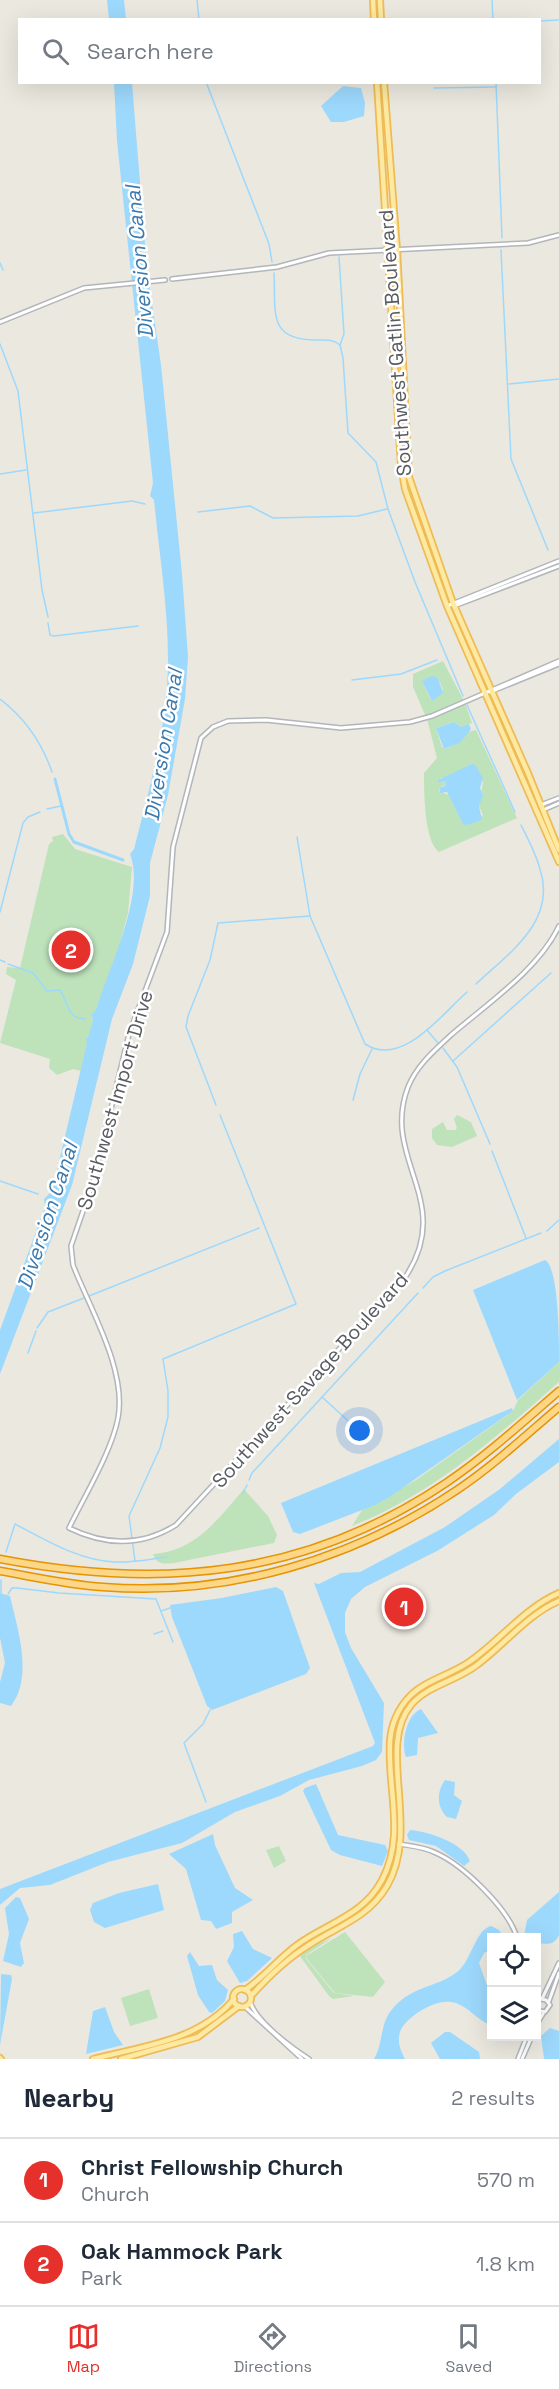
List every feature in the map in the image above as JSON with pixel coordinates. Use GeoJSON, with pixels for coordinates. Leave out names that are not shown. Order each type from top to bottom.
{"type":"FeatureCollection","features":[{"type":"Feature","properties":{"kind":"highway"},"geometry":{"type":"LineString","coordinates":[[0,1559],[78,1572],[139,1576],[227,1569],[298,1553],[364,1528],[421,1499],[480,1459],[559,1391]]}},
{"type":"Feature","properties":{"kind":"highway"},"geometry":{"type":"LineString","coordinates":[[0,1571],[105,1587],[171,1588],[240,1579],[302,1564],[371,1539],[426,1510],[489,1467],[559,1407]]}},
{"type":"Feature","properties":{"kind":"main road"},"geometry":{"type":"LineString","coordinates":[[374,0],[380,7]]}},
{"type":"Feature","properties":{"kind":"main road"},"geometry":{"type":"LineString","coordinates":[[374,0],[373,8],[378,11],[378,18]]}},
{"type":"Feature","properties":{"kind":"main road"},"geometry":{"type":"LineString","coordinates":[[378,18],[380,0]]}},
{"type":"Feature","properties":{"kind":"main road","name":"Southwest Gatlin Boulevard"},"geometry":{"type":"LineString","coordinates":[[377,84],[390,249],[402,478],[448,607],[559,862]]}},
{"type":"Feature","properties":{"kind":"main road","name":"Southwest Gatlin Boulevard"},"geometry":{"type":"LineString","coordinates":[[384,84],[397,250],[407,465],[416,501],[454,605],[559,850]]}},
{"type":"Feature","properties":{"kind":"main road"},"geometry":{"type":"LineString","coordinates":[[93,2059],[190,2033],[215,2018],[234,1999],[238,1990],[245,1990],[297,1945],[341,1921],[362,1906],[382,1880],[395,1844],[390,1740],[400,1710],[417,1691],[471,1661],[542,1603],[559,1593]]}},
{"type":"Feature","properties":{"kind":"main road"},"geometry":{"type":"LineString","coordinates":[[121,2059],[198,2037],[251,1999],[309,1945],[350,1924],[369,1908],[388,1884],[401,1844],[397,1749],[403,1717],[412,1704],[424,1694],[472,1669],[544,1609],[559,1601]]}},
{"type":"Feature","properties":{"kind":"main road"},"geometry":{"type":"LineString","coordinates":[[502,1645],[502,1638],[514,1625]]}},
{"type":"Feature","properties":{"kind":"main road"},"geometry":{"type":"LineString","coordinates":[[245,1990],[251,1999]]}},
{"type":"Feature","properties":{"kind":"main road"},"geometry":{"type":"LineString","coordinates":[[234,1999],[242,2006]]}},
{"type":"Feature","properties":{"kind":"street"},"geometry":{"type":"LineString","coordinates":[[172,279],[277,267],[329,253],[528,243],[559,235]]}},
{"type":"Feature","properties":{"kind":"street"},"geometry":{"type":"LineString","coordinates":[[172,274],[179,277]]}},
{"type":"Feature","properties":{"kind":"street"},"geometry":{"type":"LineString","coordinates":[[0,322],[84,288],[164,277]]}},
{"type":"Feature","properties":{"kind":"street"},"geometry":{"type":"LineString","coordinates":[[448,607],[559,563]]}},
{"type":"Feature","properties":{"kind":"street","name":"Southwest Import Drive"},"geometry":{"type":"LineString","coordinates":[[69,1528],[114,1431],[120,1402],[115,1371],[73,1265],[71,1246],[94,1179],[129,1034],[167,932],[173,847],[199,743],[213,727],[228,721],[266,720],[341,728],[386,726],[423,719],[559,663]]}},
{"type":"Feature","properties":{"kind":"street"},"geometry":{"type":"LineString","coordinates":[[542,808],[559,798]]}},
{"type":"Feature","properties":{"kind":"street"},"geometry":{"type":"LineString","coordinates":[[542,808],[559,803]]}},
{"type":"Feature","properties":{"kind":"street","name":"Southwest Savage Boulevard"},"geometry":{"type":"LineString","coordinates":[[69,1528],[102,1541],[128,1542],[170,1529],[191,1512],[410,1271],[420,1247],[424,1215],[420,1191],[407,1157],[402,1133],[402,1110],[409,1085],[427,1058],[541,956],[559,926]]}},
{"type":"Feature","properties":{"kind":"street"},"geometry":{"type":"LineString","coordinates":[[395,1844],[432,1851],[463,1871],[499,1907],[515,1933]]}},
{"type":"Feature","properties":{"kind":"street"},"geometry":{"type":"LineString","coordinates":[[541,1996],[559,1963]]}},
{"type":"Feature","properties":{"kind":"street"},"geometry":{"type":"LineString","coordinates":[[541,2017],[549,2009],[559,1973]]}},
{"type":"Feature","properties":{"kind":"street"},"geometry":{"type":"LineString","coordinates":[[251,1999],[253,2008],[271,2028],[309,2059]]}},
{"type":"Feature","properties":{"kind":"street"},"geometry":{"type":"LineString","coordinates":[[541,2001],[549,2003]]}},
{"type":"Feature","properties":{"kind":"street"},"geometry":{"type":"LineString","coordinates":[[242,2006],[302,2059]]}},
{"type":"Feature","properties":{"kind":"street"},"geometry":{"type":"LineString","coordinates":[[520,2059],[527,2041]]}},
{"type":"Feature","properties":{"kind":"green space"},"geometry":{"type":"Polygon","coordinates":[[[443,661],[464,701],[426,717],[413,687],[413,674],[443,661]],[[438,678],[422,681],[431,700],[443,690],[438,678]]]}},
{"type":"Feature","properties":{"kind":"green space"},"geometry":{"type":"Polygon","coordinates":[[[465,703],[472,723],[461,727],[454,722],[436,728],[442,747],[445,749],[461,742],[467,732],[476,730],[517,818],[439,852],[430,838],[426,815],[424,773],[437,758],[427,719],[465,703]],[[474,763],[446,778],[441,778],[439,783],[445,781],[446,785],[442,786],[439,791],[449,795],[463,824],[483,815],[479,806],[483,782],[474,763]]]}},
{"type":"Feature","properties":{"kind":"green space"},"geometry":{"type":"Polygon","coordinates":[[[63,834],[75,849],[132,867],[128,913],[116,958],[96,1010],[91,1016],[93,1020],[81,1071],[73,1069],[57,1075],[49,1068],[50,1059],[0,1043],[16,980],[6,974],[7,967],[20,968],[49,844],[53,841],[52,837],[63,834]]]}},
{"type":"Feature","properties":{"kind":"green space"},"geometry":{"type":"Polygon","coordinates":[[[457,1115],[471,1122],[477,1136],[452,1147],[437,1145],[432,1138],[432,1129],[443,1122],[447,1130],[455,1130],[457,1128],[454,1119],[457,1115]]]}},
{"type":"Feature","properties":{"kind":"green space"},"geometry":{"type":"Polygon","coordinates":[[[559,1362],[559,1382],[486,1444],[409,1498],[352,1526],[362,1510],[416,1480],[513,1411],[518,1400],[559,1362]]]}},
{"type":"Feature","properties":{"kind":"green space"},"geometry":{"type":"Polygon","coordinates":[[[244,1489],[268,1516],[277,1535],[274,1543],[174,1563],[157,1560],[153,1554],[182,1547],[205,1532],[244,1489]]]}},
{"type":"Feature","properties":{"kind":"green space"},"geometry":{"type":"Polygon","coordinates":[[[279,1846],[286,1861],[274,1868],[266,1850],[279,1846]]]}},
{"type":"Feature","properties":{"kind":"green space"},"geometry":{"type":"Polygon","coordinates":[[[345,1932],[385,1982],[373,1997],[335,1993],[307,1959],[306,1956],[345,1932]]]}},
{"type":"Feature","properties":{"kind":"green space"},"geometry":{"type":"Polygon","coordinates":[[[332,1938],[306,1955],[306,1959],[334,1993],[354,1996],[333,1999],[300,1956],[313,1946],[332,1938]]]}},
{"type":"Feature","properties":{"kind":"green space"},"geometry":{"type":"Polygon","coordinates":[[[149,1989],[158,2018],[130,2026],[121,1998],[149,1989]]]}},
{"type":"Feature","properties":{"kind":"water"},"geometry":{"type":"Polygon","coordinates":[[[107,0],[124,0],[126,18],[109,18],[107,0]]]}},
{"type":"Feature","properties":{"kind":"water","name":"Diversion Canal"},"geometry":{"type":"Polygon","coordinates":[[[114,84],[132,84],[147,269],[161,365],[182,574],[188,657],[185,699],[168,795],[150,863],[150,896],[133,964],[112,1019],[72,1185],[0,1374],[0,1330],[45,1207],[44,1199],[50,1193],[55,1179],[87,1043],[86,1038],[88,1038],[93,1020],[91,1015],[96,1010],[124,932],[133,890],[134,871],[130,854],[134,849],[146,802],[165,707],[168,639],[165,599],[154,500],[150,496],[153,483],[117,141],[114,84]]]}},
{"type":"Feature","properties":{"kind":"water"},"geometry":{"type":"Polygon","coordinates":[[[343,86],[361,88],[365,103],[364,116],[344,122],[331,122],[321,106],[343,86]]]}},
{"type":"Feature","properties":{"kind":"water"},"geometry":{"type":"Polygon","coordinates":[[[432,676],[438,678],[443,693],[432,701],[422,681],[432,676]]]}},
{"type":"Feature","properties":{"kind":"water"},"geometry":{"type":"Polygon","coordinates":[[[454,722],[461,727],[469,724],[471,729],[460,743],[444,749],[436,728],[454,722]]]}},
{"type":"Feature","properties":{"kind":"water"},"geometry":{"type":"Polygon","coordinates":[[[474,763],[483,778],[480,788],[483,795],[479,806],[482,820],[467,825],[463,824],[447,792],[440,793],[440,788],[446,785],[445,781],[439,783],[438,780],[474,763]]]}},
{"type":"Feature","properties":{"kind":"water"},"geometry":{"type":"Polygon","coordinates":[[[545,1260],[550,1266],[556,1290],[559,1362],[517,1400],[473,1290],[545,1260]]]}},
{"type":"Feature","properties":{"kind":"water"},"geometry":{"type":"Polygon","coordinates":[[[512,1408],[513,1411],[391,1496],[375,1505],[300,1534],[293,1532],[281,1503],[512,1408]]]}},
{"type":"Feature","properties":{"kind":"water"},"geometry":{"type":"Polygon","coordinates":[[[559,1439],[559,1462],[516,1494],[494,1515],[437,1551],[365,1587],[351,1599],[345,1613],[345,1632],[351,1648],[384,1703],[382,1752],[376,1760],[309,1780],[280,1796],[235,1812],[182,1843],[108,1862],[50,1885],[20,1888],[0,1905],[0,1889],[373,1746],[375,1743],[314,1583],[319,1584],[341,1573],[360,1572],[445,1527],[500,1489],[559,1439]]]}},
{"type":"Feature","properties":{"kind":"water"},"geometry":{"type":"Polygon","coordinates":[[[276,1587],[283,1591],[310,1668],[306,1674],[212,1710],[207,1706],[172,1617],[170,1605],[222,1598],[276,1587]]]}},
{"type":"Feature","properties":{"kind":"water"},"geometry":{"type":"Polygon","coordinates":[[[0,1593],[10,1596],[22,1652],[22,1681],[11,1706],[0,1703],[0,1682],[5,1663],[0,1638],[0,1593]]]}},
{"type":"Feature","properties":{"kind":"water"},"geometry":{"type":"Polygon","coordinates":[[[421,1709],[438,1733],[418,1738],[417,1755],[406,1757],[404,1744],[408,1723],[421,1709]]]}},
{"type":"Feature","properties":{"kind":"water"},"geometry":{"type":"Polygon","coordinates":[[[445,1780],[455,1782],[454,1795],[462,1801],[456,1819],[447,1817],[439,1803],[440,1789],[445,1780]]]}},
{"type":"Feature","properties":{"kind":"water"},"geometry":{"type":"Polygon","coordinates":[[[316,1784],[338,1835],[385,1845],[388,1851],[382,1866],[340,1855],[331,1850],[303,1791],[316,1784]]]}},
{"type":"Feature","properties":{"kind":"water"},"geometry":{"type":"Polygon","coordinates":[[[410,1830],[444,1839],[460,1849],[470,1861],[464,1866],[436,1846],[409,1840],[407,1835],[410,1830]]]}},
{"type":"Feature","properties":{"kind":"water"},"geometry":{"type":"Polygon","coordinates":[[[213,1834],[215,1845],[235,1888],[253,1900],[232,1912],[232,1923],[216,1929],[211,1921],[201,1920],[186,1869],[169,1854],[213,1834]]]}},
{"type":"Feature","properties":{"kind":"water"},"geometry":{"type":"Polygon","coordinates":[[[158,1884],[164,1910],[105,1928],[94,1922],[90,1910],[93,1903],[119,1893],[158,1884]]]}},
{"type":"Feature","properties":{"kind":"water"},"geometry":{"type":"Polygon","coordinates":[[[559,1892],[559,1935],[557,1939],[550,1944],[541,1944],[541,1933],[525,1933],[527,1920],[559,1892]]]}},
{"type":"Feature","properties":{"kind":"water"},"geometry":{"type":"Polygon","coordinates":[[[16,1897],[20,1898],[29,1919],[20,1943],[24,1963],[21,1967],[3,1961],[9,1934],[5,1908],[16,1897]]]}},
{"type":"Feature","properties":{"kind":"water"},"geometry":{"type":"Polygon","coordinates":[[[491,1926],[501,1933],[487,1933],[487,1951],[479,1963],[487,1986],[487,2023],[457,2003],[437,2003],[421,2010],[403,2026],[399,2043],[405,2059],[374,2059],[390,2012],[414,1992],[440,1982],[457,1972],[466,1961],[481,1933],[491,1926]]]}},
{"type":"Feature","properties":{"kind":"water"},"geometry":{"type":"Polygon","coordinates":[[[242,1931],[253,1949],[272,1958],[247,1981],[240,1983],[227,1961],[234,1947],[233,1934],[242,1931]]]}},
{"type":"Feature","properties":{"kind":"water"},"geometry":{"type":"Polygon","coordinates":[[[190,1952],[199,1966],[212,1965],[217,1980],[228,1990],[225,2001],[212,2013],[198,1995],[187,1956],[190,1952]]]}},
{"type":"Feature","properties":{"kind":"water"},"geometry":{"type":"Polygon","coordinates":[[[1,1974],[11,1975],[12,1979],[0,2045],[1,1974]]]}},
{"type":"Feature","properties":{"kind":"water"},"geometry":{"type":"Polygon","coordinates":[[[105,2007],[114,2032],[123,2045],[86,2054],[93,2011],[105,2007]]]}},
{"type":"Feature","properties":{"kind":"water"},"geometry":{"type":"Polygon","coordinates":[[[550,2028],[559,2031],[559,2059],[544,2059],[541,2036],[550,2028]]]}},
{"type":"Feature","properties":{"kind":"water"},"geometry":{"type":"Polygon","coordinates":[[[445,2032],[450,2032],[479,2052],[480,2059],[440,2059],[431,2043],[445,2032]]]}},
{"type":"Feature","properties":{"kind":"waterway"},"geometry":{"type":"LineString","coordinates":[[197,0],[199,18]]}},
{"type":"Feature","properties":{"kind":"waterway"},"geometry":{"type":"LineString","coordinates":[[492,0],[493,18]]}},
{"type":"Feature","properties":{"kind":"waterway"},"geometry":{"type":"LineString","coordinates":[[541,21],[559,20]]}},
{"type":"Feature","properties":{"kind":"waterway"},"geometry":{"type":"LineString","coordinates":[[207,84],[269,244],[272,262]]}},
{"type":"Feature","properties":{"kind":"waterway"},"geometry":{"type":"LineString","coordinates":[[496,84],[502,238]]}},
{"type":"Feature","properties":{"kind":"waterway"},"geometry":{"type":"LineString","coordinates":[[434,88],[496,87]]}},
{"type":"Feature","properties":{"kind":"waterway"},"geometry":{"type":"LineString","coordinates":[[501,250],[511,459],[548,550]]}},
{"type":"Feature","properties":{"kind":"waterway"},"geometry":{"type":"LineString","coordinates":[[339,257],[344,334],[340,345]]}},
{"type":"Feature","properties":{"kind":"waterway"},"geometry":{"type":"LineString","coordinates":[[0,263],[3,270]]}},
{"type":"Feature","properties":{"kind":"waterway"},"geometry":{"type":"LineString","coordinates":[[274,273],[275,312],[282,330],[290,336],[330,340],[340,345],[343,358],[348,433],[376,462],[388,509],[415,582],[463,696]]}},
{"type":"Feature","properties":{"kind":"waterway"},"geometry":{"type":"LineString","coordinates":[[0,344],[18,391],[42,590],[48,617]]}},
{"type":"Feature","properties":{"kind":"waterway"},"geometry":{"type":"LineString","coordinates":[[509,384],[559,379]]}},
{"type":"Feature","properties":{"kind":"waterway"},"geometry":{"type":"LineString","coordinates":[[0,474],[26,470]]}},
{"type":"Feature","properties":{"kind":"waterway"},"geometry":{"type":"LineString","coordinates":[[34,513],[132,501],[145,504]]}},
{"type":"Feature","properties":{"kind":"waterway"},"geometry":{"type":"LineString","coordinates":[[198,512],[250,506],[273,518],[358,516],[387,509]]}},
{"type":"Feature","properties":{"kind":"waterway"},"geometry":{"type":"LineString","coordinates":[[48,623],[50,635],[54,636],[138,626]]}},
{"type":"Feature","properties":{"kind":"waterway"},"geometry":{"type":"LineString","coordinates":[[352,680],[401,674],[437,660]]}},
{"type":"Feature","properties":{"kind":"waterway"},"geometry":{"type":"LineString","coordinates":[[0,699],[32,732],[52,772]]}},
{"type":"Feature","properties":{"kind":"waterway"},"geometry":{"type":"LineString","coordinates":[[467,705],[515,812]]}},
{"type":"Feature","properties":{"kind":"waterway"},"geometry":{"type":"LineString","coordinates":[[55,779],[69,834],[74,842],[123,860]]}},
{"type":"Feature","properties":{"kind":"waterway"},"geometry":{"type":"LineString","coordinates":[[47,809],[61,806]]}},
{"type":"Feature","properties":{"kind":"waterway"},"geometry":{"type":"LineString","coordinates":[[0,912],[23,823],[28,817],[40,812]]}},
{"type":"Feature","properties":{"kind":"waterway"},"geometry":{"type":"LineString","coordinates":[[476,984],[527,934],[542,904],[544,888],[540,869],[521,825]]}},
{"type":"Feature","properties":{"kind":"waterway"},"geometry":{"type":"LineString","coordinates":[[297,837],[310,916],[365,1044],[379,1050],[393,1049],[407,1044],[433,1025],[467,992]]}},
{"type":"Feature","properties":{"kind":"waterway"},"geometry":{"type":"LineString","coordinates":[[216,1105],[186,1027],[188,1016],[210,960],[218,923],[310,916]]}},
{"type":"Feature","properties":{"kind":"waterway"},"geometry":{"type":"LineString","coordinates":[[0,960],[5,962]]}},
{"type":"Feature","properties":{"kind":"waterway"},"geometry":{"type":"LineString","coordinates":[[8,964],[33,973],[47,991],[60,990],[71,1013],[85,1019]]}},
{"type":"Feature","properties":{"kind":"waterway"},"geometry":{"type":"LineString","coordinates":[[453,1061],[551,973]]}},
{"type":"Feature","properties":{"kind":"waterway"},"geometry":{"type":"LineString","coordinates":[[427,1030],[438,1043]]}},
{"type":"Feature","properties":{"kind":"waterway"},"geometry":{"type":"LineString","coordinates":[[443,1048],[457,1067],[490,1144]]}},
{"type":"Feature","properties":{"kind":"waterway"},"geometry":{"type":"LineString","coordinates":[[353,1100],[360,1074],[372,1049]]}},
{"type":"Feature","properties":{"kind":"waterway"},"geometry":{"type":"LineString","coordinates":[[135,1561],[129,1516],[160,1448],[168,1417],[168,1391],[163,1359],[296,1304],[220,1115]]}},
{"type":"Feature","properties":{"kind":"waterway"},"geometry":{"type":"LineString","coordinates":[[492,1151],[526,1238]]}},
{"type":"Feature","properties":{"kind":"waterway","name":"Diversion Canal"},"geometry":{"type":"LineString","coordinates":[[0,1181],[38,1194]]}},
{"type":"Feature","properties":{"kind":"waterway"},"geometry":{"type":"LineString","coordinates":[[547,1231],[559,1220]]}},
{"type":"Feature","properties":{"kind":"waterway"},"geometry":{"type":"LineString","coordinates":[[89,1296],[259,1228]]}},
{"type":"Feature","properties":{"kind":"waterway"},"geometry":{"type":"LineString","coordinates":[[423,1288],[433,1277],[445,1271],[541,1233]]}},
{"type":"Feature","properties":{"kind":"waterway"},"geometry":{"type":"LineString","coordinates":[[249,1480],[252,1473],[418,1293]]}},
{"type":"Feature","properties":{"kind":"waterway"},"geometry":{"type":"LineString","coordinates":[[37,1328],[48,1312],[84,1298]]}},
{"type":"Feature","properties":{"kind":"waterway"},"geometry":{"type":"LineString","coordinates":[[28,1353],[36,1331]]}},
{"type":"Feature","properties":{"kind":"waterway"},"geometry":{"type":"LineString","coordinates":[[322,1397],[356,1428],[359,1434]]}},
{"type":"Feature","properties":{"kind":"waterway"},"geometry":{"type":"LineString","coordinates":[[243,1493],[247,1485]]}},
{"type":"Feature","properties":{"kind":"waterway"},"geometry":{"type":"LineString","coordinates":[[6,1552],[15,1524],[64,1549],[102,1561],[128,1562],[167,1557]]}},
{"type":"Feature","properties":{"kind":"waterway"},"geometry":{"type":"LineString","coordinates":[[1,1580],[1,1594]]}},
{"type":"Feature","properties":{"kind":"waterway"},"geometry":{"type":"LineString","coordinates":[[8,1594],[12,1588],[17,1588],[156,1599],[173,1642]]}},
{"type":"Feature","properties":{"kind":"waterway"},"geometry":{"type":"LineString","coordinates":[[161,1611],[170,1608]]}},
{"type":"Feature","properties":{"kind":"waterway"},"geometry":{"type":"LineString","coordinates":[[154,1634],[163,1631]]}},
{"type":"Feature","properties":{"kind":"waterway"},"geometry":{"type":"LineString","coordinates":[[206,1802],[184,1743],[203,1724],[210,1710]]}},
{"type":"Feature","properties":{"kind":"place","name":"Oak Hammock Park"},"geometry":{"type":"Point","coordinates":[71,950]}},
{"type":"Feature","properties":{"kind":"place","name":"Christ Fellowship Church"},"geometry":{"type":"Point","coordinates":[404,1607]}}]}
